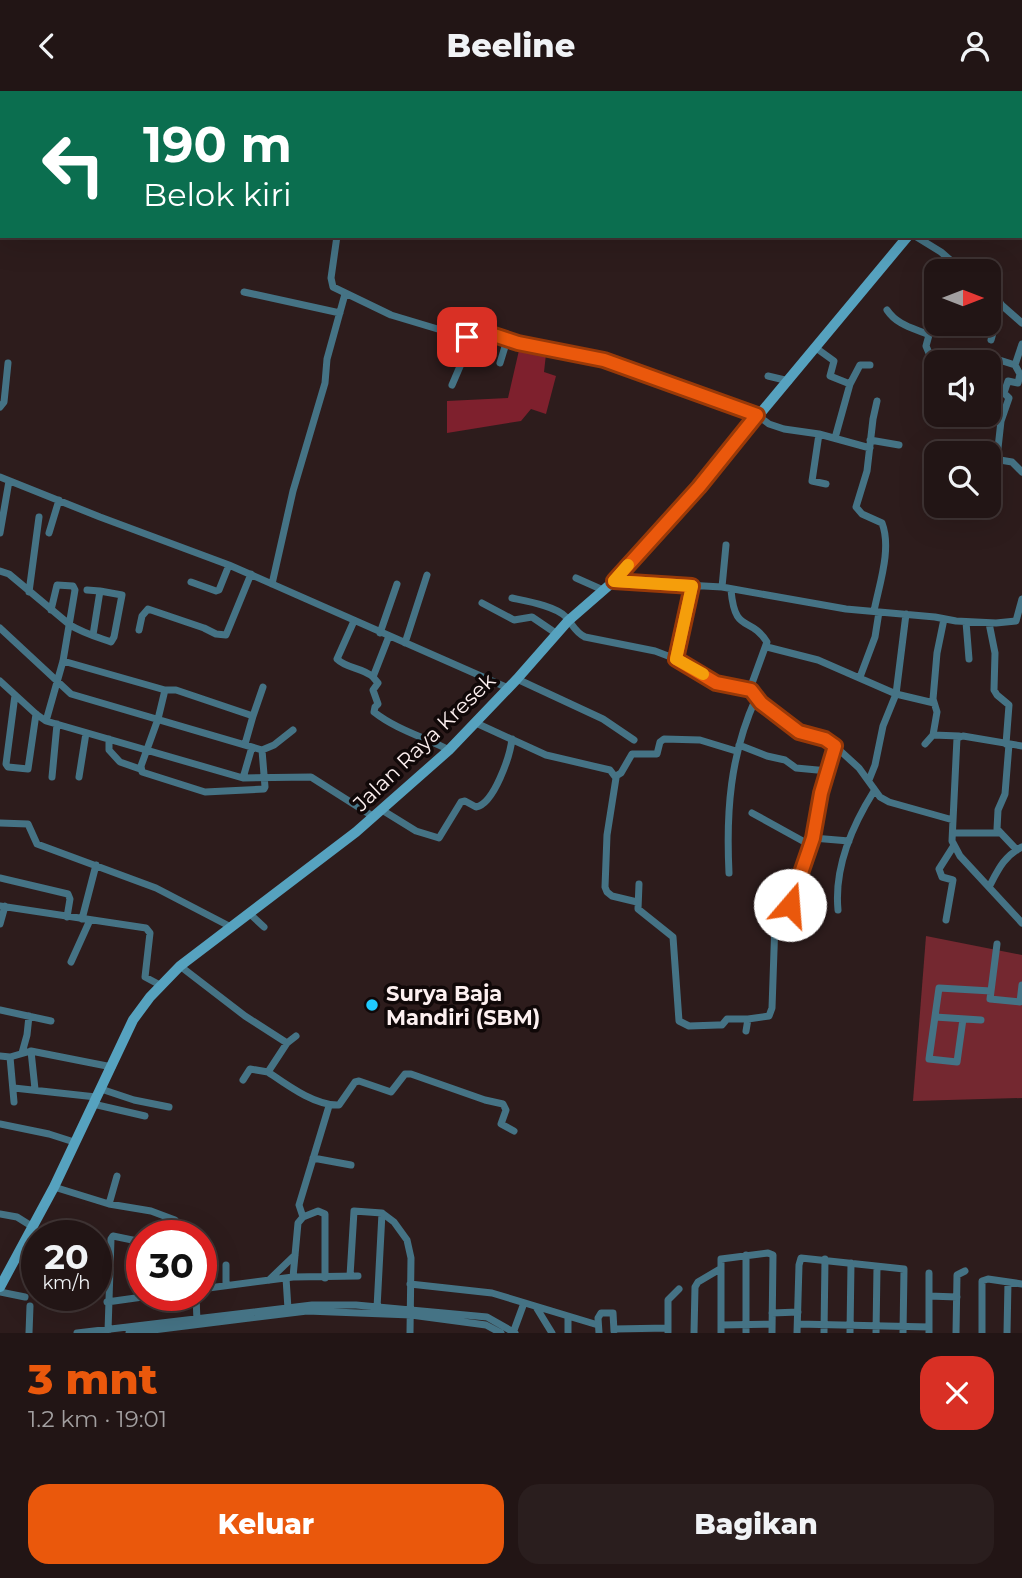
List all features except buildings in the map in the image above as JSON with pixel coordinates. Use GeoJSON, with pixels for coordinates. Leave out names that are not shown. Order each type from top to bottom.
{"type":"FeatureCollection","features":[{"type":"Feature","properties":{"kind":"main road","name":"Jalan Raya Kresek"},"geometry":{"type":"LineString","coordinates":[[37,1220],[133,1020],[160,985],[180,966],[309,870],[378,814],[476,723],[568,621],[614,581],[699,487],[906,238]]}},
{"type":"Feature","properties":{"kind":"main road","name":"Jalan Raya Kresek"},"geometry":{"type":"LineString","coordinates":[[0,1289],[21,1249]]}},
{"type":"Feature","properties":{"kind":"street"},"geometry":{"type":"LineString","coordinates":[[337,238],[332,287],[391,314],[467,337],[485,332],[507,340],[604,360],[757,415],[769,424],[784,429],[870,444],[899,445]]}},
{"type":"Feature","properties":{"kind":"street"},"geometry":{"type":"LineString","coordinates":[[918,238],[949,259]]}},
{"type":"Feature","properties":{"kind":"street"},"geometry":{"type":"LineString","coordinates":[[244,292],[340,313]]}},
{"type":"Feature","properties":{"kind":"street"},"geometry":{"type":"LineString","coordinates":[[272,584],[296,480],[325,383],[327,359],[345,294]]}},
{"type":"Feature","properties":{"kind":"street"},"geometry":{"type":"LineString","coordinates":[[1001,304],[1018,313],[1022,323]]}},
{"type":"Feature","properties":{"kind":"street"},"geometry":{"type":"LineString","coordinates":[[887,310],[906,327],[929,335],[928,350]]}},
{"type":"Feature","properties":{"kind":"street"},"geometry":{"type":"LineString","coordinates":[[992,340],[993,336]]}},
{"type":"Feature","properties":{"kind":"street"},"geometry":{"type":"LineString","coordinates":[[452,385],[461,364],[467,337]]}},
{"type":"Feature","properties":{"kind":"street"},"geometry":{"type":"LineString","coordinates":[[500,363],[507,340]]}},
{"type":"Feature","properties":{"kind":"street"},"geometry":{"type":"LineString","coordinates":[[1015,365],[1022,344]]}},
{"type":"Feature","properties":{"kind":"street"},"geometry":{"type":"LineString","coordinates":[[816,348],[834,362],[830,376],[850,384]]}},
{"type":"Feature","properties":{"kind":"street"},"geometry":{"type":"LineString","coordinates":[[1001,359],[1015,365],[1020,374],[1018,383],[1008,381],[1004,393],[1009,398],[1000,421],[997,457],[1012,462],[1022,472]]}},
{"type":"Feature","properties":{"kind":"street"},"geometry":{"type":"LineString","coordinates":[[0,407],[4,402],[8,363]]}},
{"type":"Feature","properties":{"kind":"street"},"geometry":{"type":"LineString","coordinates":[[835,438],[850,384],[860,365],[870,365]]}},
{"type":"Feature","properties":{"kind":"street"},"geometry":{"type":"LineString","coordinates":[[768,376],[789,381]]}},
{"type":"Feature","properties":{"kind":"street"},"geometry":{"type":"LineString","coordinates":[[860,677],[875,637],[884,556],[883,523],[862,513],[856,507],[864,484],[877,401]]}},
{"type":"Feature","properties":{"kind":"street"},"geometry":{"type":"LineString","coordinates":[[819,433],[812,481],[826,484]]}},
{"type":"Feature","properties":{"kind":"street"},"geometry":{"type":"LineString","coordinates":[[0,533],[4,481],[251,574],[508,688]]}},
{"type":"Feature","properties":{"kind":"street"},"geometry":{"type":"LineString","coordinates":[[48,533],[58,500]]}},
{"type":"Feature","properties":{"kind":"street"},"geometry":{"type":"LineString","coordinates":[[29,592],[39,517]]}},
{"type":"Feature","properties":{"kind":"street"},"geometry":{"type":"LineString","coordinates":[[722,587],[726,545]]}},
{"type":"Feature","properties":{"kind":"street"},"geometry":{"type":"LineString","coordinates":[[191,582],[219,590],[229,565]]}},
{"type":"Feature","properties":{"kind":"street"},"geometry":{"type":"LineString","coordinates":[[0,571],[30,578]]}},
{"type":"Feature","properties":{"kind":"street"},"geometry":{"type":"LineString","coordinates":[[9,574],[71,625],[111,642],[122,595],[87,590]]}},
{"type":"Feature","properties":{"kind":"street"},"geometry":{"type":"LineString","coordinates":[[139,631],[142,616],[148,609],[218,635],[227,634],[251,574]]}},
{"type":"Feature","properties":{"kind":"street"},"geometry":{"type":"LineString","coordinates":[[405,643],[427,575]]}},
{"type":"Feature","properties":{"kind":"street"},"geometry":{"type":"LineString","coordinates":[[576,578],[603,590]]}},
{"type":"Feature","properties":{"kind":"street"},"geometry":{"type":"LineString","coordinates":[[614,581],[722,587],[876,612],[966,622],[1016,621],[1022,599]]}},
{"type":"Feature","properties":{"kind":"street"},"geometry":{"type":"LineString","coordinates":[[373,677],[397,584]]}},
{"type":"Feature","properties":{"kind":"street"},"geometry":{"type":"LineString","coordinates":[[46,721],[71,625],[75,590],[73,586],[57,585],[51,610]]}},
{"type":"Feature","properties":{"kind":"street"},"geometry":{"type":"LineString","coordinates":[[676,659],[692,586]]}},
{"type":"Feature","properties":{"kind":"street"},"geometry":{"type":"LineString","coordinates":[[731,590],[735,615],[741,622],[763,635],[767,642],[751,690]]}},
{"type":"Feature","properties":{"kind":"street"},"geometry":{"type":"LineString","coordinates":[[93,635],[100,591]]}},
{"type":"Feature","properties":{"kind":"street"},"geometry":{"type":"LineString","coordinates":[[512,598],[558,612],[577,633],[585,637],[655,652],[676,659],[716,683],[751,690],[799,732],[825,739],[835,746],[869,781],[874,791],[889,802],[953,820]]}},
{"type":"Feature","properties":{"kind":"street"},"geometry":{"type":"LineString","coordinates":[[482,603],[514,620],[535,618],[557,633]]}},
{"type":"Feature","properties":{"kind":"street"},"geometry":{"type":"LineString","coordinates":[[869,781],[883,726],[896,694],[906,614]]}},
{"type":"Feature","properties":{"kind":"street"},"geometry":{"type":"LineString","coordinates":[[925,744],[933,735],[937,712],[934,703],[936,661],[944,619]]}},
{"type":"Feature","properties":{"kind":"street"},"geometry":{"type":"LineString","coordinates":[[354,621],[337,659],[340,663],[373,677],[377,683],[373,690],[378,704],[373,709],[374,712],[402,729],[449,750]]}},
{"type":"Feature","properties":{"kind":"street"},"geometry":{"type":"LineString","coordinates":[[966,622],[969,659]]}},
{"type":"Feature","properties":{"kind":"street"},"geometry":{"type":"LineString","coordinates":[[989,623],[995,653],[994,690],[1009,705],[1005,794],[998,810],[998,833]]}},
{"type":"Feature","properties":{"kind":"street"},"geometry":{"type":"LineString","coordinates":[[0,628],[71,694]]}},
{"type":"Feature","properties":{"kind":"street"},"geometry":{"type":"LineString","coordinates":[[767,647],[818,660],[896,694],[934,703]]}},
{"type":"Feature","properties":{"kind":"street"},"geometry":{"type":"LineString","coordinates":[[63,661],[164,690],[176,690],[253,716]]}},
{"type":"Feature","properties":{"kind":"street"},"geometry":{"type":"LineString","coordinates":[[517,679],[603,719],[634,740]]}},
{"type":"Feature","properties":{"kind":"street"},"geometry":{"type":"LineString","coordinates":[[0,681],[46,721],[243,778],[311,777],[378,814],[439,838],[461,802],[465,801],[476,807],[484,804],[505,769],[512,740]]}},
{"type":"Feature","properties":{"kind":"street"},"geometry":{"type":"LineString","coordinates":[[243,778],[253,716],[263,687]]}},
{"type":"Feature","properties":{"kind":"street"},"geometry":{"type":"LineString","coordinates":[[140,769],[158,719],[164,690]]}},
{"type":"Feature","properties":{"kind":"street"},"geometry":{"type":"LineString","coordinates":[[54,691],[262,750],[274,745],[293,730]]}},
{"type":"Feature","properties":{"kind":"street"},"geometry":{"type":"LineString","coordinates":[[15,695],[6,764],[8,767],[28,769],[36,714]]}},
{"type":"Feature","properties":{"kind":"street"},"geometry":{"type":"LineString","coordinates":[[729,873],[729,795],[738,748],[757,698]]}},
{"type":"Feature","properties":{"kind":"street"},"geometry":{"type":"LineString","coordinates":[[476,723],[546,755],[610,770],[616,776]]}},
{"type":"Feature","properties":{"kind":"street"},"geometry":{"type":"LineString","coordinates":[[52,776],[57,724]]}},
{"type":"Feature","properties":{"kind":"street"},"geometry":{"type":"LineString","coordinates":[[79,777],[86,733]]}},
{"type":"Feature","properties":{"kind":"street"},"geometry":{"type":"LineString","coordinates":[[933,735],[959,736],[1022,746]]}},
{"type":"Feature","properties":{"kind":"street"},"geometry":{"type":"LineString","coordinates":[[946,920],[953,880],[942,877],[939,869],[953,847],[959,736]]}},
{"type":"Feature","properties":{"kind":"street"},"geometry":{"type":"LineString","coordinates":[[109,739],[109,750],[120,762],[205,792],[264,789],[262,750]]}},
{"type":"Feature","properties":{"kind":"street"},"geometry":{"type":"LineString","coordinates":[[637,902],[612,896],[607,893],[605,887],[607,835],[616,776],[621,773],[632,754],[657,754],[660,742],[664,739],[701,740],[785,759],[796,768],[828,771]]}},
{"type":"Feature","properties":{"kind":"street"},"geometry":{"type":"LineString","coordinates":[[639,884],[637,902],[640,912],[673,937],[678,1021],[689,1026],[722,1025],[727,1019],[769,1016],[775,922],[790,905],[812,842],[821,793],[835,746]]}},
{"type":"Feature","properties":{"kind":"street"},"geometry":{"type":"LineString","coordinates":[[838,910],[837,883],[849,841],[864,806],[874,791]]}},
{"type":"Feature","properties":{"kind":"street"},"geometry":{"type":"LineString","coordinates":[[752,813],[812,842],[849,841]]}},
{"type":"Feature","properties":{"kind":"street"},"geometry":{"type":"LineString","coordinates":[[0,823],[28,824],[37,844],[156,888],[231,927]]}},
{"type":"Feature","properties":{"kind":"street"},"geometry":{"type":"LineString","coordinates":[[953,833],[998,833],[1019,848],[1002,863],[989,887]]}},
{"type":"Feature","properties":{"kind":"street"},"geometry":{"type":"LineString","coordinates":[[953,847],[1022,923]]}},
{"type":"Feature","properties":{"kind":"street"},"geometry":{"type":"LineString","coordinates":[[71,962],[86,919],[96,865]]}},
{"type":"Feature","properties":{"kind":"street"},"geometry":{"type":"LineString","coordinates":[[0,878],[68,894],[68,917]]}},
{"type":"Feature","properties":{"kind":"street"},"geometry":{"type":"LineString","coordinates":[[0,924],[2,906],[149,930],[145,977],[160,985]]}},
{"type":"Feature","properties":{"kind":"street"},"geometry":{"type":"LineString","coordinates":[[248,913],[264,927]]}},
{"type":"Feature","properties":{"kind":"street"},"geometry":{"type":"LineString","coordinates":[[998,944],[990,999],[1020,1002],[1022,985]]}},
{"type":"Feature","properties":{"kind":"street"},"geometry":{"type":"LineString","coordinates":[[180,966],[245,1016],[287,1044]]}},
{"type":"Feature","properties":{"kind":"street"},"geometry":{"type":"LineString","coordinates":[[963,1019],[957,1062],[929,1059],[939,988],[991,991]]}},
{"type":"Feature","properties":{"kind":"street"},"geometry":{"type":"LineString","coordinates":[[0,1018],[0,1011],[51,1021]]}},
{"type":"Feature","properties":{"kind":"street"},"geometry":{"type":"LineString","coordinates":[[22,1053],[29,1016]]}},
{"type":"Feature","properties":{"kind":"street"},"geometry":{"type":"LineString","coordinates":[[935,1017],[981,1020]]}},
{"type":"Feature","properties":{"kind":"street"},"geometry":{"type":"LineString","coordinates":[[746,1031],[748,1019]]}},
{"type":"Feature","properties":{"kind":"street"},"geometry":{"type":"LineString","coordinates":[[268,1072],[287,1044],[296,1036]]}},
{"type":"Feature","properties":{"kind":"street"},"geometry":{"type":"LineString","coordinates":[[0,1056],[10,1057],[31,1051],[112,1067]]}},
{"type":"Feature","properties":{"kind":"street"},"geometry":{"type":"LineString","coordinates":[[31,1051],[35,1089]]}},
{"type":"Feature","properties":{"kind":"street"},"geometry":{"type":"LineString","coordinates":[[10,1057],[14,1103]]}},
{"type":"Feature","properties":{"kind":"street"},"geometry":{"type":"LineString","coordinates":[[243,1080],[250,1069],[268,1072],[287,1085],[329,1105],[341,1104],[355,1082],[391,1092],[405,1073],[411,1074],[503,1104],[506,1110],[501,1124],[514,1131]]}},
{"type":"Feature","properties":{"kind":"street"},"geometry":{"type":"LineString","coordinates":[[14,1088],[134,1100],[169,1107]]}},
{"type":"Feature","properties":{"kind":"street"},"geometry":{"type":"LineString","coordinates":[[97,1097],[145,1116]]}},
{"type":"Feature","properties":{"kind":"street"},"geometry":{"type":"LineString","coordinates":[[303,1217],[299,1205],[329,1105]]}},
{"type":"Feature","properties":{"kind":"street"},"geometry":{"type":"LineString","coordinates":[[0,1125],[49,1134],[74,1142]]}},
{"type":"Feature","properties":{"kind":"street"},"geometry":{"type":"LineString","coordinates":[[313,1158],[351,1165]]}},
{"type":"Feature","properties":{"kind":"street"},"geometry":{"type":"LineString","coordinates":[[109,1204],[117,1176]]}},
{"type":"Feature","properties":{"kind":"street"},"geometry":{"type":"LineString","coordinates":[[54,1187],[109,1204],[154,1212],[163,1218],[175,1220]]}},
{"type":"Feature","properties":{"kind":"street"},"geometry":{"type":"LineString","coordinates":[[217,1286],[289,1278],[355,1276],[353,1213],[357,1210],[382,1213],[394,1222],[407,1240],[411,1258],[410,1333]]}},
{"type":"Feature","properties":{"kind":"street"},"geometry":{"type":"LineString","coordinates":[[288,1311],[289,1278],[298,1223],[303,1217],[318,1211],[325,1214],[325,1278]]}},
{"type":"Feature","properties":{"kind":"street"},"geometry":{"type":"LineString","coordinates":[[377,1308],[382,1213]]}},
{"type":"Feature","properties":{"kind":"street"},"geometry":{"type":"LineString","coordinates":[[0,1214],[18,1217],[21,1220]]}},
{"type":"Feature","properties":{"kind":"street"},"geometry":{"type":"LineString","coordinates":[[772,1324],[746,1323],[721,1329],[722,1257],[768,1253],[773,1255],[772,1333]]}},
{"type":"Feature","properties":{"kind":"street"},"geometry":{"type":"LineString","coordinates":[[269,1280],[295,1254]]}},
{"type":"Feature","properties":{"kind":"street"},"geometry":{"type":"LineString","coordinates":[[746,1255],[746,1333]]}},
{"type":"Feature","properties":{"kind":"street"},"geometry":{"type":"LineString","coordinates":[[797,1333],[800,1259],[825,1259],[904,1269],[903,1330]]}},
{"type":"Feature","properties":{"kind":"street"},"geometry":{"type":"LineString","coordinates":[[824,1329],[825,1259]]}},
{"type":"Feature","properties":{"kind":"street"},"geometry":{"type":"LineString","coordinates":[[850,1329],[851,1263]]}},
{"type":"Feature","properties":{"kind":"street"},"geometry":{"type":"LineString","coordinates":[[226,1265],[226,1285]]}},
{"type":"Feature","properties":{"kind":"street"},"geometry":{"type":"LineString","coordinates":[[876,1330],[877,1267]]}},
{"type":"Feature","properties":{"kind":"street"},"geometry":{"type":"LineString","coordinates":[[694,1333],[695,1287],[720,1269]]}},
{"type":"Feature","properties":{"kind":"street"},"geometry":{"type":"LineString","coordinates":[[956,1333],[957,1275],[965,1271]]}},
{"type":"Feature","properties":{"kind":"street"},"geometry":{"type":"LineString","coordinates":[[798,1324],[824,1329],[929,1330],[929,1273]]}},
{"type":"Feature","properties":{"kind":"street"},"geometry":{"type":"LineString","coordinates":[[982,1333],[982,1281],[988,1279],[1022,1284]]}},
{"type":"Feature","properties":{"kind":"street"},"geometry":{"type":"LineString","coordinates":[[1007,1333],[1008,1282]]}},
{"type":"Feature","properties":{"kind":"street"},"geometry":{"type":"LineString","coordinates":[[410,1284],[492,1293],[598,1329],[601,1313],[613,1313],[614,1331],[668,1331],[668,1300],[679,1289]]}},
{"type":"Feature","properties":{"kind":"street"},"geometry":{"type":"LineString","coordinates":[[0,1289],[21,1296]]}},
{"type":"Feature","properties":{"kind":"street"},"geometry":{"type":"LineString","coordinates":[[929,1296],[957,1297]]}},
{"type":"Feature","properties":{"kind":"street"},"geometry":{"type":"LineString","coordinates":[[314,1308],[487,1317],[514,1333],[524,1303]]}},
{"type":"Feature","properties":{"kind":"street"},"geometry":{"type":"LineString","coordinates":[[536,1307],[552,1333]]}},
{"type":"Feature","properties":{"kind":"street"},"geometry":{"type":"LineString","coordinates":[[77,1333],[128,1331],[314,1308],[377,1308],[486,1325],[501,1333]]}},
{"type":"Feature","properties":{"kind":"street"},"geometry":{"type":"LineString","coordinates":[[29,1333],[30,1311]]}},
{"type":"Feature","properties":{"kind":"street"},"geometry":{"type":"LineString","coordinates":[[107,1311],[108,1331]]}},
{"type":"Feature","properties":{"kind":"street"},"geometry":{"type":"LineString","coordinates":[[197,1311],[197,1322]]}},
{"type":"Feature","properties":{"kind":"street"},"geometry":{"type":"LineString","coordinates":[[772,1313],[798,1313]]}},
{"type":"Feature","properties":{"kind":"street"},"geometry":{"type":"LineString","coordinates":[[568,1317],[568,1333]]}},
{"type":"Feature","properties":{"kind":"street"},"geometry":{"type":"LineString","coordinates":[[215,1319],[216,1333]]}},
{"type":"Feature","properties":{"kind":"shaded area"},"geometry":{"type":"Polygon","coordinates":[[[520,346],[546,354],[544,372],[556,376],[546,414],[531,409],[521,421],[447,433],[447,401],[508,398],[520,346]]]}},
{"type":"Feature","properties":{"kind":"shaded area"},"geometry":{"type":"Polygon","coordinates":[[[926,936],[1022,955],[1022,1098],[913,1101],[926,936]]]}},
{"type":"Feature","properties":{"kind":"slow traffic"},"geometry":{"type":"LineString","coordinates":[[628,565],[614,581],[692,586],[676,659],[703,674]]}},
{"type":"Feature","properties":{"kind":"place","name":"Surya Baja Mandiri (SBM)"},"geometry":{"type":"Point","coordinates":[372,1005]}},
{"type":"Feature","properties":{"kind":"route"},"geometry":{"type":"LineString","coordinates":[[467,337],[485,332],[518,343],[593,357],[757,415],[699,487],[614,581],[692,586],[676,659],[716,683],[751,690],[761,703],[799,732],[825,739],[835,746],[821,793],[813,838],[790,905]]}}]}
